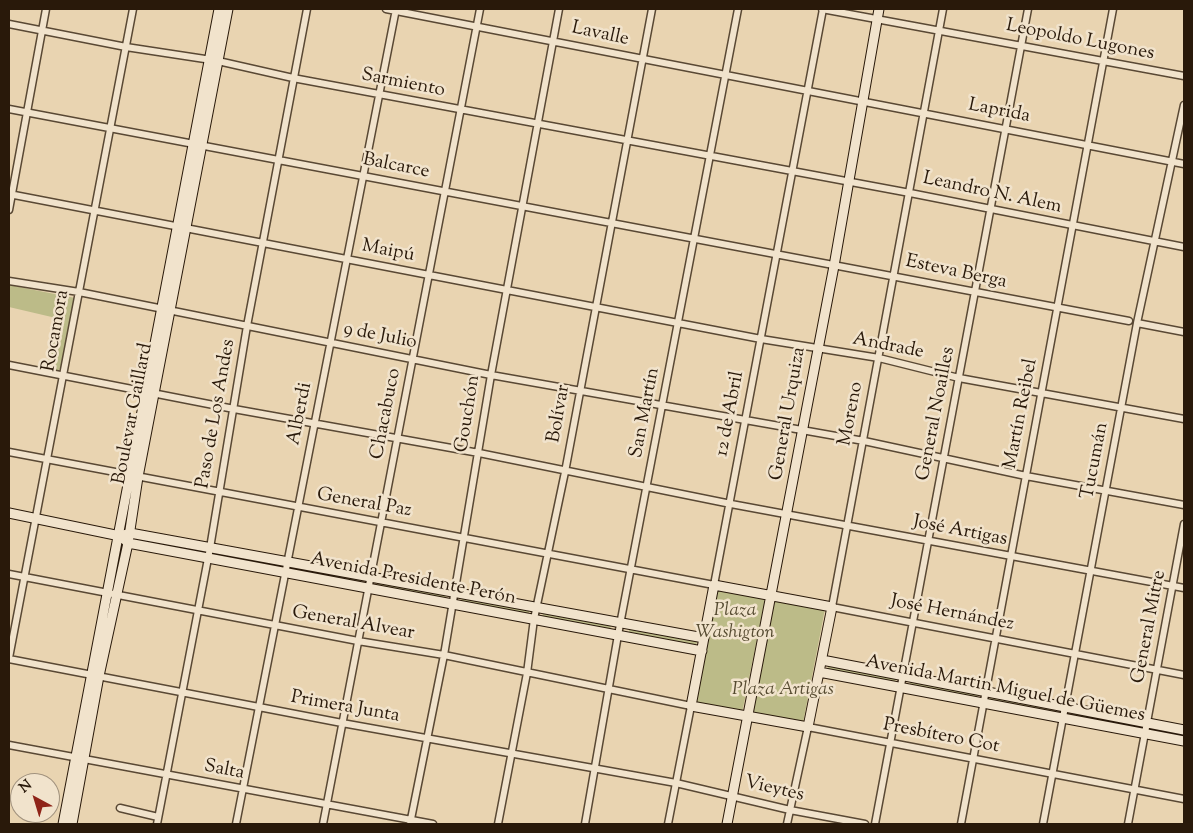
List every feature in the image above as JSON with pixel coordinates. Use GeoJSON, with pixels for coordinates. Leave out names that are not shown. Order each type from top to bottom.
{"type":"FeatureCollection","features":[{"type":"Feature","properties":{"kind":"main road","name":"Boulevar Gaillard"},"geometry":{"type":"LineString","coordinates":[[214,62],[219,9]]}},
{"type":"Feature","properties":{"kind":"main road","name":"Boulevar Gaillard"},"geometry":{"type":"LineString","coordinates":[[113,595],[120,536],[134,476],[214,62],[228,9]]}},
{"type":"Feature","properties":{"kind":"main road","name":"General Urquiza"},"geometry":{"type":"LineString","coordinates":[[727,824],[834,266],[879,9]]}},
{"type":"Feature","properties":{"kind":"main road","name":"Boulevar Gaillard"},"geometry":{"type":"LineString","coordinates":[[63,824],[80,758],[113,595],[128,543],[134,476]]}},
{"type":"Feature","properties":{"kind":"main road","name":"Avenida Presidente Perón"},"geometry":{"type":"LineString","coordinates":[[9,513],[120,536],[130,533],[704,638]]}},
{"type":"Feature","properties":{"kind":"main road","name":"Avenida Presidente Perón"},"geometry":{"type":"LineString","coordinates":[[120,536],[128,543],[702,651]]}},
{"type":"Feature","properties":{"kind":"main road","name":"José Hernández"},"geometry":{"type":"LineString","coordinates":[[714,585],[832,607]]}},
{"type":"Feature","properties":{"kind":"main road","name":"12 de Abril"},"geometry":{"type":"LineString","coordinates":[[691,706],[714,585]]}},
{"type":"Feature","properties":{"kind":"main road","name":"Moreno"},"geometry":{"type":"LineString","coordinates":[[808,727],[832,607]]}},
{"type":"Feature","properties":{"kind":"main road","name":"Avenida Martin Miguel de Güemes"},"geometry":{"type":"LineString","coordinates":[[822,660],[1184,730]]}},
{"type":"Feature","properties":{"kind":"main road","name":"Avenida Martin Miguel de Güemes"},"geometry":{"type":"LineString","coordinates":[[819,672],[1184,741]]}},
{"type":"Feature","properties":{"kind":"main road","name":"Presbítero Cot"},"geometry":{"type":"LineString","coordinates":[[691,706],[808,727]]}},
{"type":"Feature","properties":{"kind":"main road","name":"Boulevar Gaillard"},"geometry":{"type":"LineString","coordinates":[[72,824],[80,758]]}},
{"type":"Feature","properties":{"kind":"street"},"geometry":{"type":"LineString","coordinates":[[9,210],[10,195],[46,9]]}},
{"type":"Feature","properties":{"kind":"street","name":"Rocamora"},"geometry":{"type":"LineString","coordinates":[[9,658],[134,9]]}},
{"type":"Feature","properties":{"kind":"street","name":"Paso de Los Andes"},"geometry":{"type":"LineString","coordinates":[[158,821],[210,548],[262,243],[307,9]]}},
{"type":"Feature","properties":{"kind":"street","name":"Lavalle"},"geometry":{"type":"LineString","coordinates":[[386,9],[808,90]]}},
{"type":"Feature","properties":{"kind":"street","name":"Chacabuco"},"geometry":{"type":"LineString","coordinates":[[323,824],[480,9]]}},
{"type":"Feature","properties":{"kind":"street","name":"Gouchón"},"geometry":{"type":"LineString","coordinates":[[410,822],[444,655],[491,374],[559,9]]}},
{"type":"Feature","properties":{"kind":"street","name":"Bolívar"},"geometry":{"type":"LineString","coordinates":[[498,824],[527,673],[534,619],[565,472],[594,307],[652,9]]}},
{"type":"Feature","properties":{"kind":"street","name":"San Martín"},"geometry":{"type":"LineString","coordinates":[[585,824],[618,635],[664,404],[738,9]]}},
{"type":"Feature","properties":{"kind":"street","name":"Leopoldo Lugones"},"geometry":{"type":"LineString","coordinates":[[823,9],[1184,76]]}},
{"type":"Feature","properties":{"kind":"street","name":"12 de Abril"},"geometry":{"type":"LineString","coordinates":[[714,585],[823,9]]}},
{"type":"Feature","properties":{"kind":"street","name":"Moreno"},"geometry":{"type":"LineString","coordinates":[[832,607],[943,9]]}},
{"type":"Feature","properties":{"kind":"street","name":"General Noailles"},"geometry":{"type":"LineString","coordinates":[[875,824],[1028,9]]}},
{"type":"Feature","properties":{"kind":"street","name":"Martín Reibel"},"geometry":{"type":"LineString","coordinates":[[961,824],[1113,9]]}},
{"type":"Feature","properties":{"kind":"street","name":"Alberdi"},"geometry":{"type":"LineString","coordinates":[[236,824],[396,10]]}},
{"type":"Feature","properties":{"kind":"street","name":"Sarmiento"},"geometry":{"type":"LineString","coordinates":[[9,24],[793,172]]}},
{"type":"Feature","properties":{"kind":"street","name":"Laprida"},"geometry":{"type":"LineString","coordinates":[[808,90],[1184,164]]}},
{"type":"Feature","properties":{"kind":"street","name":"Tucumán"},"geometry":{"type":"LineString","coordinates":[[1043,824],[1137,323],[1184,105]]}},
{"type":"Feature","properties":{"kind":"street","name":"Balcarce"},"geometry":{"type":"LineString","coordinates":[[9,109],[198,146],[278,159],[362,177],[522,205],[777,256]]}},
{"type":"Feature","properties":{"kind":"street","name":"Leandro N. Alem"},"geometry":{"type":"LineString","coordinates":[[793,172],[910,192],[991,210],[1184,247]]}},
{"type":"Feature","properties":{"kind":"street","name":"Maipú"},"geometry":{"type":"LineString","coordinates":[[10,195],[761,339]]}},
{"type":"Feature","properties":{"kind":"street","name":"Esteva Berga"},"geometry":{"type":"LineString","coordinates":[[777,256],[894,275],[975,293],[1129,321]]}},
{"type":"Feature","properties":{"kind":"street","name":"9 de Julio"},"geometry":{"type":"LineString","coordinates":[[9,281],[79,292],[491,374],[864,441],[1026,476],[1184,506]]}},
{"type":"Feature","properties":{"kind":"street"},"geometry":{"type":"LineString","coordinates":[[1137,323],[1184,332]]}},
{"type":"Feature","properties":{"kind":"street","name":"Andrade"},"geometry":{"type":"LineString","coordinates":[[761,339],[879,358],[959,378],[1184,419]]}},
{"type":"Feature","properties":{"kind":"street","name":"José Artigas"},"geometry":{"type":"LineString","coordinates":[[9,365],[314,424],[479,453],[565,472],[928,542],[1184,588]]}},
{"type":"Feature","properties":{"kind":"street","name":"General Paz"},"geometry":{"type":"LineString","coordinates":[[9,452],[714,585]]}},
{"type":"Feature","properties":{"kind":"street","name":"General Mitre"},"geometry":{"type":"LineString","coordinates":[[1128,824],[1184,524]]}},
{"type":"Feature","properties":{"kind":"street","name":"General Alvear"},"geometry":{"type":"LineString","coordinates":[[9,574],[358,641],[444,655],[527,673],[609,687],[691,706]]}},
{"type":"Feature","properties":{"kind":"street","name":"José Hernández"},"geometry":{"type":"LineString","coordinates":[[832,607],[1184,675]]}},
{"type":"Feature","properties":{"kind":"street","name":"Primera Junta"},"geometry":{"type":"LineString","coordinates":[[9,658],[511,755],[676,783]]}},
{"type":"Feature","properties":{"kind":"street","name":"12 de Abril"},"geometry":{"type":"LineString","coordinates":[[668,824],[691,706]]}},
{"type":"Feature","properties":{"kind":"street","name":"Moreno"},"geometry":{"type":"LineString","coordinates":[[787,824],[808,727]]}},
{"type":"Feature","properties":{"kind":"street","name":"Presbítero Cot"},"geometry":{"type":"LineString","coordinates":[[808,727],[1184,799]]}},
{"type":"Feature","properties":{"kind":"street","name":"Salta"},"geometry":{"type":"LineString","coordinates":[[9,745],[410,822],[434,824]]}},
{"type":"Feature","properties":{"kind":"street","name":"Vieytes"},"geometry":{"type":"LineString","coordinates":[[676,783],[790,810],[865,824]]}},
{"type":"Feature","properties":{"kind":"street"},"geometry":{"type":"LineString","coordinates":[[120,808],[158,821]]}},
{"type":"Feature","properties":{"kind":"green space"},"geometry":{"type":"Polygon","coordinates":[[[9,285],[75,298],[61,367],[58,371],[47,369],[56,318],[9,307],[9,285]]]}},
{"type":"Feature","properties":{"kind":"green space"},"geometry":{"type":"Polygon","coordinates":[[[136,537],[204,550],[203,553],[135,540],[136,537]]]}},
{"type":"Feature","properties":{"kind":"green space"},"geometry":{"type":"Polygon","coordinates":[[[215,551],[283,564],[282,567],[214,554],[215,551]]]}},
{"type":"Feature","properties":{"kind":"green space"},"geometry":{"type":"Polygon","coordinates":[[[295,567],[362,579],[362,582],[294,570],[295,567]]]}},
{"type":"Feature","properties":{"kind":"green space"},"geometry":{"type":"Polygon","coordinates":[[[378,582],[446,595],[445,598],[377,585],[378,582]]]}},
{"type":"Feature","properties":{"kind":"green space","name":"Plaza Washigton"},"geometry":{"type":"Polygon","coordinates":[[[716,589],[765,600],[742,713],[696,703],[716,589]]]}},
{"type":"Feature","properties":{"kind":"green space"},"geometry":{"type":"Polygon","coordinates":[[[462,598],[529,611],[529,614],[461,601],[462,598]]]}},
{"type":"Feature","properties":{"kind":"green space","name":"Plaza Artigas"},"geometry":{"type":"Polygon","coordinates":[[[775,601],[825,609],[803,723],[752,713],[775,601]]]}},
{"type":"Feature","properties":{"kind":"green space"},"geometry":{"type":"Polygon","coordinates":[[[543,614],[611,626],[610,629],[542,617],[543,614]]]}},
{"type":"Feature","properties":{"kind":"green space"},"geometry":{"type":"Polygon","coordinates":[[[629,629],[697,642],[696,645],[629,632],[629,629]]]}},
{"type":"Feature","properties":{"kind":"green space"},"geometry":{"type":"Polygon","coordinates":[[[828,666],[896,679],[895,682],[828,669],[828,666]]]}},
{"type":"Feature","properties":{"kind":"green space"},"geometry":{"type":"Polygon","coordinates":[[[910,682],[978,694],[977,697],[910,685],[910,682]]]}},
{"type":"Feature","properties":{"kind":"green space"},"geometry":{"type":"Polygon","coordinates":[[[990,698],[1057,711],[1057,714],[989,701],[990,698]]]}},
{"type":"Feature","properties":{"kind":"green space"},"geometry":{"type":"Polygon","coordinates":[[[1072,713],[1140,726],[1139,729],[1071,716],[1072,713]]]}}]}
